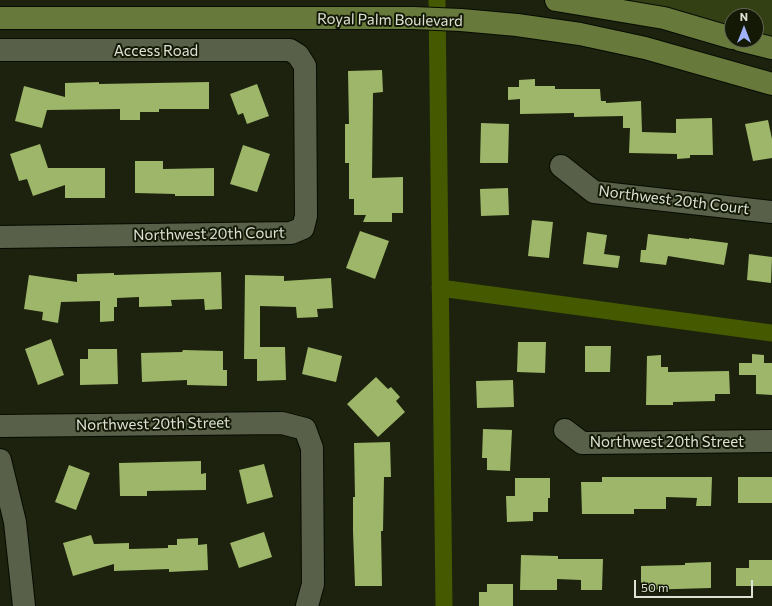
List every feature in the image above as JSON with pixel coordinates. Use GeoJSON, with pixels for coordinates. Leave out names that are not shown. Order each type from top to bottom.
{"type":"FeatureCollection","features":[{"type":"Feature","properties":{"kind":"main road"},"geometry":{"type":"LineString","coordinates":[[556,0],[664,18],[724,36]]}},
{"type":"Feature","properties":{"kind":"main road","name":"Royal Palm Boulevard"},"geometry":{"type":"LineString","coordinates":[[0,18],[413,18],[461,20],[517,25],[580,34],[645,48],[772,84]]}},
{"type":"Feature","properties":{"kind":"street","name":"Access Road"},"geometry":{"type":"LineString","coordinates":[[0,50],[290,50],[298,55],[305,66]]}},
{"type":"Feature","properties":{"kind":"street","name":"Northwest 20th Court"},"geometry":{"type":"LineString","coordinates":[[0,238],[291,233],[303,228],[306,216],[305,66]]}},
{"type":"Feature","properties":{"kind":"street","name":"Northwest 20th Court"},"geometry":{"type":"LineString","coordinates":[[561,166],[594,192],[772,212]]}},
{"type":"Feature","properties":{"kind":"street","name":"Northwest 20th Street"},"geometry":{"type":"LineString","coordinates":[[0,426],[282,423],[305,429],[312,448],[313,584],[307,606]]}},
{"type":"Feature","properties":{"kind":"street","name":"Northwest 20th Street"},"geometry":{"type":"LineString","coordinates":[[565,430],[582,443],[772,441]]}},
{"type":"Feature","properties":{"kind":"street"},"geometry":{"type":"LineString","coordinates":[[0,460],[15,522],[24,606]]}},
{"type":"Feature","properties":{"kind":"green space"},"geometry":{"type":"Polygon","coordinates":[[[597,0],[772,0],[772,41],[764,39],[764,8],[724,8],[724,30],[597,0]]]}},
{"type":"Feature","properties":{"kind":"building"},"geometry":{"type":"Polygon","coordinates":[[[382,70],[383,92],[373,93],[372,178],[403,177],[403,213],[392,213],[392,222],[363,222],[366,215],[354,215],[354,199],[349,199],[349,163],[345,163],[345,124],[349,124],[348,71],[382,70]]]}},
{"type":"Feature","properties":{"kind":"building"},"geometry":{"type":"Polygon","coordinates":[[[535,79],[535,86],[555,86],[555,89],[600,89],[601,101],[606,101],[606,103],[641,101],[642,132],[676,133],[676,119],[712,118],[713,155],[690,155],[690,158],[677,159],[677,154],[629,153],[630,128],[623,128],[623,116],[574,117],[574,113],[520,114],[520,99],[508,100],[508,87],[519,87],[519,80],[535,79]]]}},
{"type":"Feature","properties":{"kind":"building"},"geometry":{"type":"Polygon","coordinates":[[[99,82],[99,84],[209,82],[209,109],[159,109],[159,112],[140,112],[140,120],[120,120],[120,109],[47,110],[42,128],[15,121],[24,86],[65,97],[65,83],[99,82]]]}},
{"type":"Feature","properties":{"kind":"building"},"geometry":{"type":"Polygon","coordinates":[[[257,84],[269,116],[247,124],[243,113],[238,115],[230,94],[257,84]]]}},
{"type":"Feature","properties":{"kind":"building"},"geometry":{"type":"Polygon","coordinates":[[[768,120],[772,139],[772,158],[753,161],[745,124],[768,120]]]}},
{"type":"Feature","properties":{"kind":"building"},"geometry":{"type":"Polygon","coordinates":[[[481,123],[509,124],[508,163],[480,163],[481,123]]]}},
{"type":"Feature","properties":{"kind":"building"},"geometry":{"type":"Polygon","coordinates":[[[40,144],[48,168],[105,168],[105,198],[65,198],[65,185],[33,196],[27,179],[19,181],[10,154],[40,144]]]}},
{"type":"Feature","properties":{"kind":"building"},"geometry":{"type":"Polygon","coordinates":[[[243,145],[270,154],[257,192],[230,184],[243,145]]]}},
{"type":"Feature","properties":{"kind":"building"},"geometry":{"type":"Polygon","coordinates":[[[135,161],[163,161],[163,169],[214,168],[214,196],[175,196],[175,194],[135,193],[135,161]]]}},
{"type":"Feature","properties":{"kind":"building"},"geometry":{"type":"Polygon","coordinates":[[[508,188],[509,215],[481,216],[480,189],[508,188]]]}},
{"type":"Feature","properties":{"kind":"building"},"geometry":{"type":"Polygon","coordinates":[[[532,220],[553,222],[549,258],[528,256],[532,220]]]}},
{"type":"Feature","properties":{"kind":"building"},"geometry":{"type":"Polygon","coordinates":[[[360,231],[389,241],[375,279],[346,268],[360,231]]]}},
{"type":"Feature","properties":{"kind":"building"},"geometry":{"type":"Polygon","coordinates":[[[587,232],[607,235],[604,254],[620,256],[618,268],[583,264],[587,232]]]}},
{"type":"Feature","properties":{"kind":"building"},"geometry":{"type":"Polygon","coordinates":[[[648,234],[728,243],[724,265],[668,256],[666,265],[640,262],[641,250],[646,250],[648,234]]]}},
{"type":"Feature","properties":{"kind":"building"},"geometry":{"type":"Polygon","coordinates":[[[749,254],[772,257],[771,283],[747,280],[749,254]]]}},
{"type":"Feature","properties":{"kind":"building"},"geometry":{"type":"Polygon","coordinates":[[[221,272],[222,309],[205,310],[204,299],[171,300],[172,306],[139,307],[139,297],[117,298],[117,307],[114,307],[114,321],[100,322],[100,301],[61,302],[58,323],[42,320],[43,312],[24,309],[29,275],[77,282],[77,274],[114,273],[114,275],[221,272]]]}},
{"type":"Feature","properties":{"kind":"building"},"geometry":{"type":"Polygon","coordinates":[[[245,275],[284,276],[284,281],[331,278],[333,308],[317,309],[318,317],[297,318],[296,307],[260,306],[260,347],[285,347],[286,380],[257,381],[257,359],[244,359],[245,275]]]}},
{"type":"Feature","properties":{"kind":"building"},"geometry":{"type":"Polygon","coordinates":[[[51,339],[64,375],[38,385],[25,349],[51,339]]]}},
{"type":"Feature","properties":{"kind":"building"},"geometry":{"type":"Polygon","coordinates":[[[518,342],[546,342],[545,373],[517,372],[518,342]]]}},
{"type":"Feature","properties":{"kind":"building"},"geometry":{"type":"Polygon","coordinates":[[[585,346],[611,346],[610,372],[585,372],[585,346]]]}},
{"type":"Feature","properties":{"kind":"building"},"geometry":{"type":"Polygon","coordinates":[[[308,347],[342,356],[336,382],[302,374],[308,347]]]}},
{"type":"Feature","properties":{"kind":"building"},"geometry":{"type":"Polygon","coordinates":[[[88,349],[117,349],[118,384],[80,385],[80,359],[88,359],[88,349]]]}},
{"type":"Feature","properties":{"kind":"building"},"geometry":{"type":"Polygon","coordinates":[[[183,350],[223,351],[223,370],[227,370],[227,386],[187,385],[187,380],[142,382],[141,353],[182,352],[183,350]]]}},
{"type":"Feature","properties":{"kind":"building"},"geometry":{"type":"Polygon","coordinates":[[[752,354],[764,355],[764,363],[772,363],[772,395],[756,394],[756,375],[739,375],[739,363],[752,363],[752,354]]]}},
{"type":"Feature","properties":{"kind":"building"},"geometry":{"type":"Polygon","coordinates":[[[661,355],[661,367],[668,367],[668,372],[729,371],[730,394],[715,394],[715,401],[673,402],[673,405],[646,405],[647,356],[661,355]]]}},
{"type":"Feature","properties":{"kind":"building"},"geometry":{"type":"Polygon","coordinates":[[[376,377],[388,389],[391,387],[400,397],[396,401],[405,412],[378,437],[347,404],[376,377]]]}},
{"type":"Feature","properties":{"kind":"building"},"geometry":{"type":"Polygon","coordinates":[[[513,380],[514,407],[477,408],[476,381],[513,380]]]}},
{"type":"Feature","properties":{"kind":"building"},"geometry":{"type":"Polygon","coordinates":[[[483,429],[512,430],[510,471],[487,470],[487,458],[482,458],[483,429]]]}},
{"type":"Feature","properties":{"kind":"building"},"geometry":{"type":"Polygon","coordinates":[[[390,442],[391,477],[384,477],[383,531],[381,531],[382,586],[355,586],[353,531],[353,497],[355,497],[354,443],[390,442]]]}},
{"type":"Feature","properties":{"kind":"building"},"geometry":{"type":"Polygon","coordinates":[[[201,461],[201,474],[206,473],[206,490],[147,491],[147,496],[120,496],[119,463],[201,461]]]}},
{"type":"Feature","properties":{"kind":"building"},"geometry":{"type":"Polygon","coordinates":[[[264,464],[273,497],[247,504],[239,470],[264,464]]]}},
{"type":"Feature","properties":{"kind":"building"},"geometry":{"type":"Polygon","coordinates":[[[69,465],[90,473],[76,510],[55,502],[69,465]]]}},
{"type":"Feature","properties":{"kind":"building"},"geometry":{"type":"Polygon","coordinates":[[[602,477],[712,477],[711,506],[696,506],[697,498],[666,497],[666,509],[634,509],[634,514],[582,514],[581,482],[602,482],[602,477]]]}},
{"type":"Feature","properties":{"kind":"building"},"geometry":{"type":"Polygon","coordinates":[[[738,477],[772,477],[772,503],[738,503],[738,477]]]}},
{"type":"Feature","properties":{"kind":"building"},"geometry":{"type":"Polygon","coordinates":[[[515,478],[550,478],[548,512],[533,512],[533,521],[507,522],[506,496],[515,496],[515,478]]]}},
{"type":"Feature","properties":{"kind":"building"},"geometry":{"type":"Polygon","coordinates":[[[264,532],[272,557],[239,568],[230,543],[264,532]]]}},
{"type":"Feature","properties":{"kind":"building"},"geometry":{"type":"Polygon","coordinates":[[[91,535],[94,544],[129,543],[129,549],[168,548],[168,545],[177,545],[177,539],[198,538],[198,545],[207,544],[208,570],[169,572],[169,569],[114,571],[114,564],[73,576],[63,543],[91,535]]]}},
{"type":"Feature","properties":{"kind":"building"},"geometry":{"type":"Polygon","coordinates":[[[521,555],[558,556],[558,559],[603,559],[602,590],[581,590],[581,580],[557,579],[557,590],[520,590],[521,555]]]}},
{"type":"Feature","properties":{"kind":"building"},"geometry":{"type":"Polygon","coordinates":[[[749,560],[772,560],[772,586],[736,586],[736,568],[749,568],[749,560]]]}},
{"type":"Feature","properties":{"kind":"building"},"geometry":{"type":"Polygon","coordinates":[[[711,562],[711,588],[641,590],[641,566],[685,565],[685,563],[711,562]]]}},
{"type":"Feature","properties":{"kind":"building"},"geometry":{"type":"Polygon","coordinates":[[[487,584],[513,584],[513,606],[479,606],[479,592],[487,592],[487,584]]]}},
{"type":"Feature","properties":{"kind":"waterway"},"geometry":{"type":"LineString","coordinates":[[437,0],[444,606]]}},
{"type":"Feature","properties":{"kind":"waterway"},"geometry":{"type":"LineString","coordinates":[[440,288],[772,333]]}}]}
